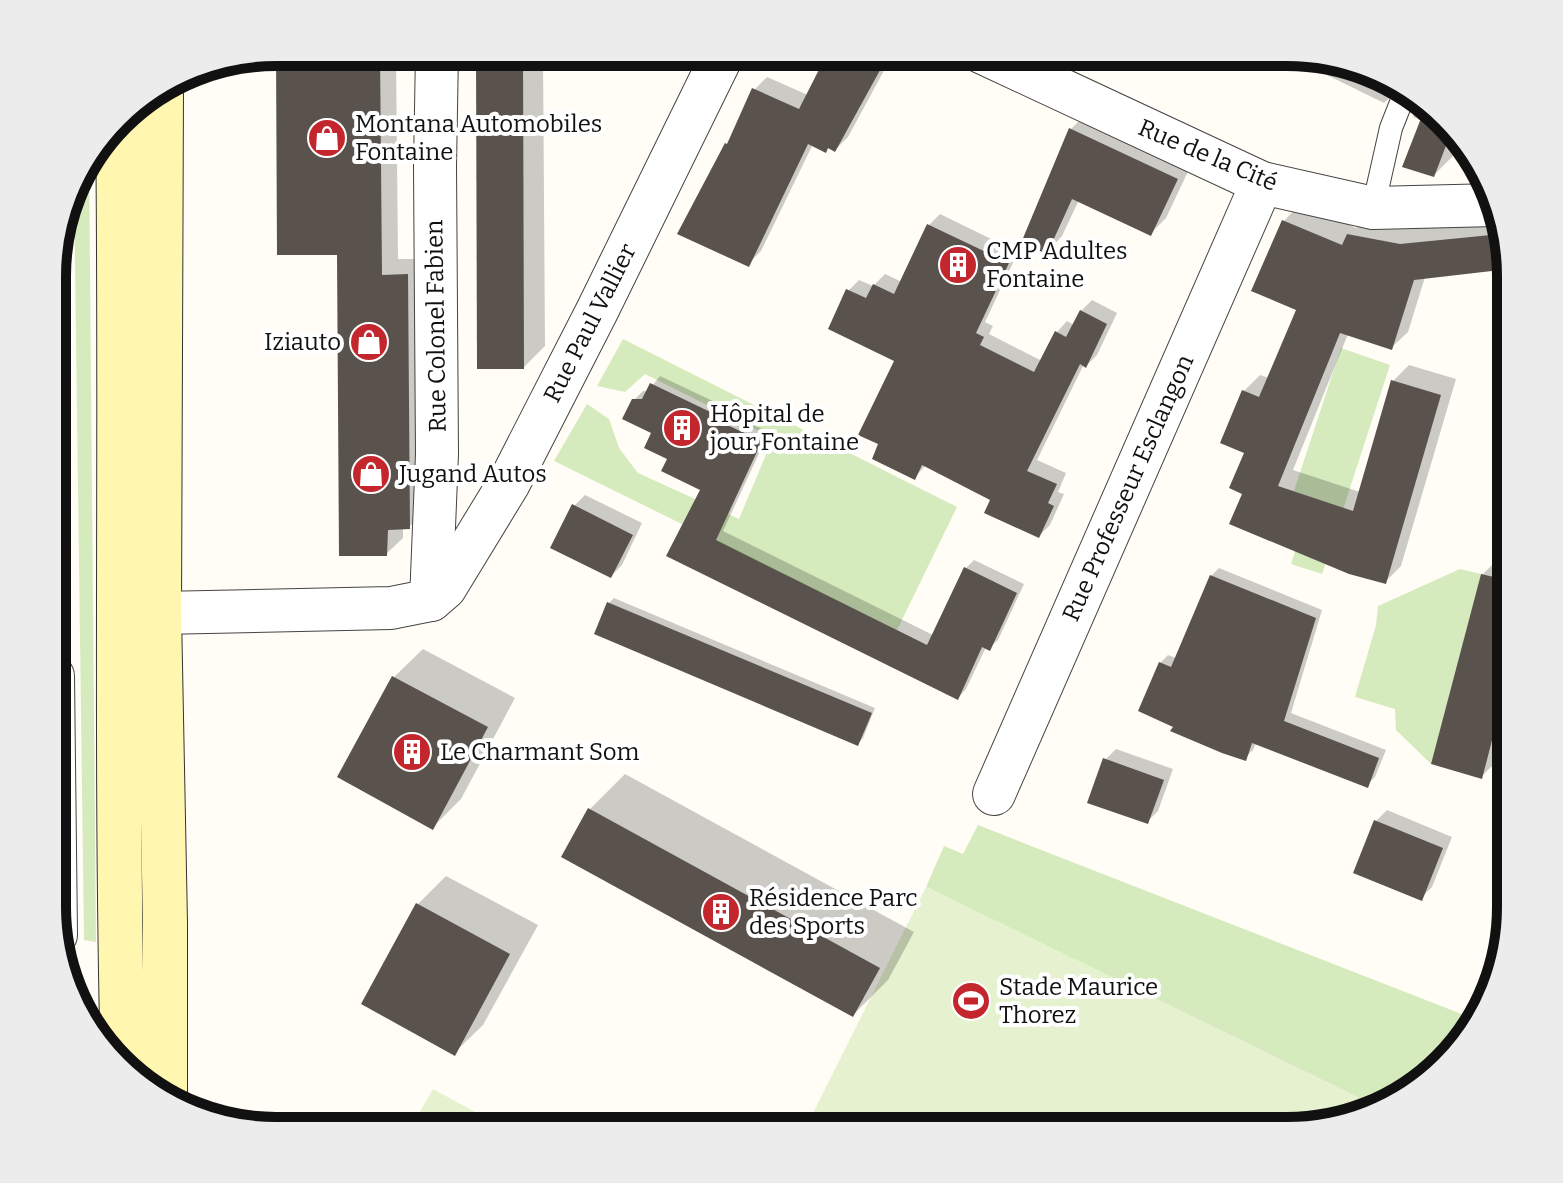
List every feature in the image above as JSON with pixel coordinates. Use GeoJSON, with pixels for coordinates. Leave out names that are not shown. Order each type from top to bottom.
{"type":"FeatureCollection","features":[{"type":"Feature","properties":{"kind":"main road"},"geometry":{"type":"LineString","coordinates":[[161,101],[159,613],[165,1086]]}},
{"type":"Feature","properties":{"kind":"main road"},"geometry":{"type":"LineString","coordinates":[[118,138],[123,1049]]}},
{"type":"Feature","properties":{"kind":"street","name":"Rue Colonel Fabien"},"geometry":{"type":"LineString","coordinates":[[437,66],[438,594]]}},
{"type":"Feature","properties":{"kind":"street","name":"Rue Paul Vallier"},"geometry":{"type":"LineString","coordinates":[[438,594],[509,483],[717,66]]}},
{"type":"Feature","properties":{"kind":"street","name":"Rue de la Cité"},"geometry":{"type":"LineString","coordinates":[[1011,66],[1262,183],[1373,208],[1484,205]]}},
{"type":"Feature","properties":{"kind":"street","name":"Rue Professeur Esclangon"},"geometry":{"type":"LineString","coordinates":[[994,794],[1262,183]]}},
{"type":"Feature","properties":{"kind":"street"},"geometry":{"type":"LineString","coordinates":[[159,613],[391,608],[438,594]]}},
{"type":"Feature","properties":{"kind":"lane"},"geometry":{"type":"LineString","coordinates":[[1373,208],[1391,128],[1402,100]]}},
{"type":"Feature","properties":{"kind":"green space"},"geometry":{"type":"Polygon","coordinates":[[[89,181],[96,942],[84,940],[74,217],[89,181]]]}},
{"type":"Feature","properties":{"kind":"green space"},"geometry":{"type":"Polygon","coordinates":[[[623,339],[957,507],[897,630],[554,461],[587,404],[609,419],[619,448],[638,473],[739,519],[773,438],[645,374],[625,392],[597,386],[623,339]]]}},
{"type":"Feature","properties":{"kind":"green space"},"geometry":{"type":"Polygon","coordinates":[[[1341,348],[1390,365],[1322,574],[1291,564],[1313,498],[1294,491],[1341,348]]]}},
{"type":"Feature","properties":{"kind":"green space"},"geometry":{"type":"Polygon","coordinates":[[[1460,569],[1481,574],[1431,764],[1396,730],[1395,709],[1355,697],[1376,625],[1378,606],[1460,569]]]}},
{"type":"Feature","properties":{"kind":"green space"},"geometry":{"type":"Polygon","coordinates":[[[978,825],[1466,1016],[1454,1035],[1415,1074],[1366,1101],[926,887],[944,846],[963,854],[978,825]]]}},
{"type":"Feature","properties":{"kind":"green space","name":"Stade Maurice Thorez"},"geometry":{"type":"Polygon","coordinates":[[[926,887],[1366,1101],[1328,1113],[1301,1117],[811,1117],[926,887]]]}},
{"type":"Feature","properties":{"kind":"green space"},"geometry":{"type":"Polygon","coordinates":[[[433,1089],[484,1117],[417,1117],[433,1089]]]}},
{"type":"Feature","properties":{"kind":"building"},"geometry":{"type":"Polygon","coordinates":[[[276,66],[380,66],[382,275],[408,274],[410,529],[388,530],[387,556],[339,556],[337,255],[277,255],[276,66]]]}},
{"type":"Feature","properties":{"kind":"building"},"geometry":{"type":"Polygon","coordinates":[[[476,66],[523,66],[524,369],[477,369],[476,66]]]}},
{"type":"Feature","properties":{"kind":"building"},"geometry":{"type":"Polygon","coordinates":[[[821,66],[882,66],[835,152],[828,148],[826,153],[808,144],[749,267],[677,234],[727,144],[752,88],[799,109],[821,66]]]}},
{"type":"Feature","properties":{"kind":"building"},"geometry":{"type":"Polygon","coordinates":[[[1422,115],[1448,141],[1434,177],[1402,167],[1422,115]]]}},
{"type":"Feature","properties":{"kind":"building"},"geometry":{"type":"Polygon","coordinates":[[[1069,128],[1178,179],[1151,236],[1072,199],[1047,254],[1021,243],[1069,128]]]}},
{"type":"Feature","properties":{"kind":"building"},"geometry":{"type":"Polygon","coordinates":[[[1282,220],[1342,245],[1347,234],[1400,244],[1493,235],[1497,270],[1414,280],[1392,350],[1340,333],[1278,486],[1353,511],[1391,380],[1441,395],[1386,584],[1349,574],[1229,524],[1242,494],[1229,488],[1244,453],[1220,443],[1242,390],[1259,397],[1296,310],[1251,291],[1282,220]]]}},
{"type":"Feature","properties":{"kind":"building"},"geometry":{"type":"Polygon","coordinates":[[[927,224],[1009,263],[976,333],[984,337],[980,345],[1034,372],[1055,331],[1066,337],[1080,310],[1107,324],[1086,368],[1080,364],[1027,471],[1057,484],[1048,503],[1054,506],[1039,538],[984,513],[990,500],[922,465],[915,480],[872,459],[878,444],[858,435],[894,361],[828,329],[846,289],[866,298],[873,284],[894,294],[927,224]]]}},
{"type":"Feature","properties":{"kind":"building"},"geometry":{"type":"Polygon","coordinates":[[[650,383],[727,420],[725,424],[762,441],[716,540],[927,645],[964,567],[1017,593],[990,651],[982,647],[958,700],[666,556],[700,490],[661,471],[667,459],[644,448],[651,433],[622,419],[632,399],[642,399],[650,383]]]}},
{"type":"Feature","properties":{"kind":"building"},"geometry":{"type":"Polygon","coordinates":[[[572,504],[633,535],[611,578],[550,548],[572,504]]]}},
{"type":"Feature","properties":{"kind":"building"},"geometry":{"type":"Polygon","coordinates":[[[1481,574],[1497,578],[1497,721],[1482,779],[1431,764],[1481,574]]]}},
{"type":"Feature","properties":{"kind":"building"},"geometry":{"type":"Polygon","coordinates":[[[1210,575],[1316,618],[1284,721],[1379,758],[1368,788],[1252,743],[1246,761],[1222,753],[1170,731],[1173,727],[1138,711],[1159,662],[1171,667],[1210,575]]]}},
{"type":"Feature","properties":{"kind":"building"},"geometry":{"type":"Polygon","coordinates":[[[607,602],[872,713],[858,746],[594,634],[607,602]]]}},
{"type":"Feature","properties":{"kind":"building","name":"Le Charmant Som"},"geometry":{"type":"Polygon","coordinates":[[[392,676],[488,727],[433,830],[337,777],[392,676]]]}},
{"type":"Feature","properties":{"kind":"building"},"geometry":{"type":"Polygon","coordinates":[[[1103,758],[1164,780],[1148,824],[1087,803],[1103,758]]]}},
{"type":"Feature","properties":{"kind":"building","name":"Résidence Parc des Sports"},"geometry":{"type":"Polygon","coordinates":[[[588,808],[880,968],[853,1017],[561,857],[588,808]]]}},
{"type":"Feature","properties":{"kind":"building"},"geometry":{"type":"Polygon","coordinates":[[[1374,820],[1443,848],[1422,901],[1353,873],[1374,820]]]}},
{"type":"Feature","properties":{"kind":"building"},"geometry":{"type":"Polygon","coordinates":[[[416,903],[510,954],[455,1056],[361,1004],[416,903]]]}},
{"type":"Feature","properties":{"kind":"place","name":"Montana Automobiles Fontaine"},"geometry":{"type":"Point","coordinates":[327,138]}},
{"type":"Feature","properties":{"kind":"place","name":"CMP Adultes Fontaine"},"geometry":{"type":"Point","coordinates":[958,265]}},
{"type":"Feature","properties":{"kind":"place","name":"Iziauto"},"geometry":{"type":"Point","coordinates":[369,342]}},
{"type":"Feature","properties":{"kind":"place","name":"Hôpital de jour Fontaine"},"geometry":{"type":"Point","coordinates":[682,428]}},
{"type":"Feature","properties":{"kind":"place","name":"Jugand Autos"},"geometry":{"type":"Point","coordinates":[371,474]}},
{"type":"Feature","properties":{"kind":"place","name":"Le Charmant Som"},"geometry":{"type":"Point","coordinates":[412,752]}},
{"type":"Feature","properties":{"kind":"place","name":"Résidence Parc des Sports"},"geometry":{"type":"Point","coordinates":[721,912]}},
{"type":"Feature","properties":{"kind":"place","name":"Stade Maurice Thorez"},"geometry":{"type":"Point","coordinates":[971,1001]}}]}
